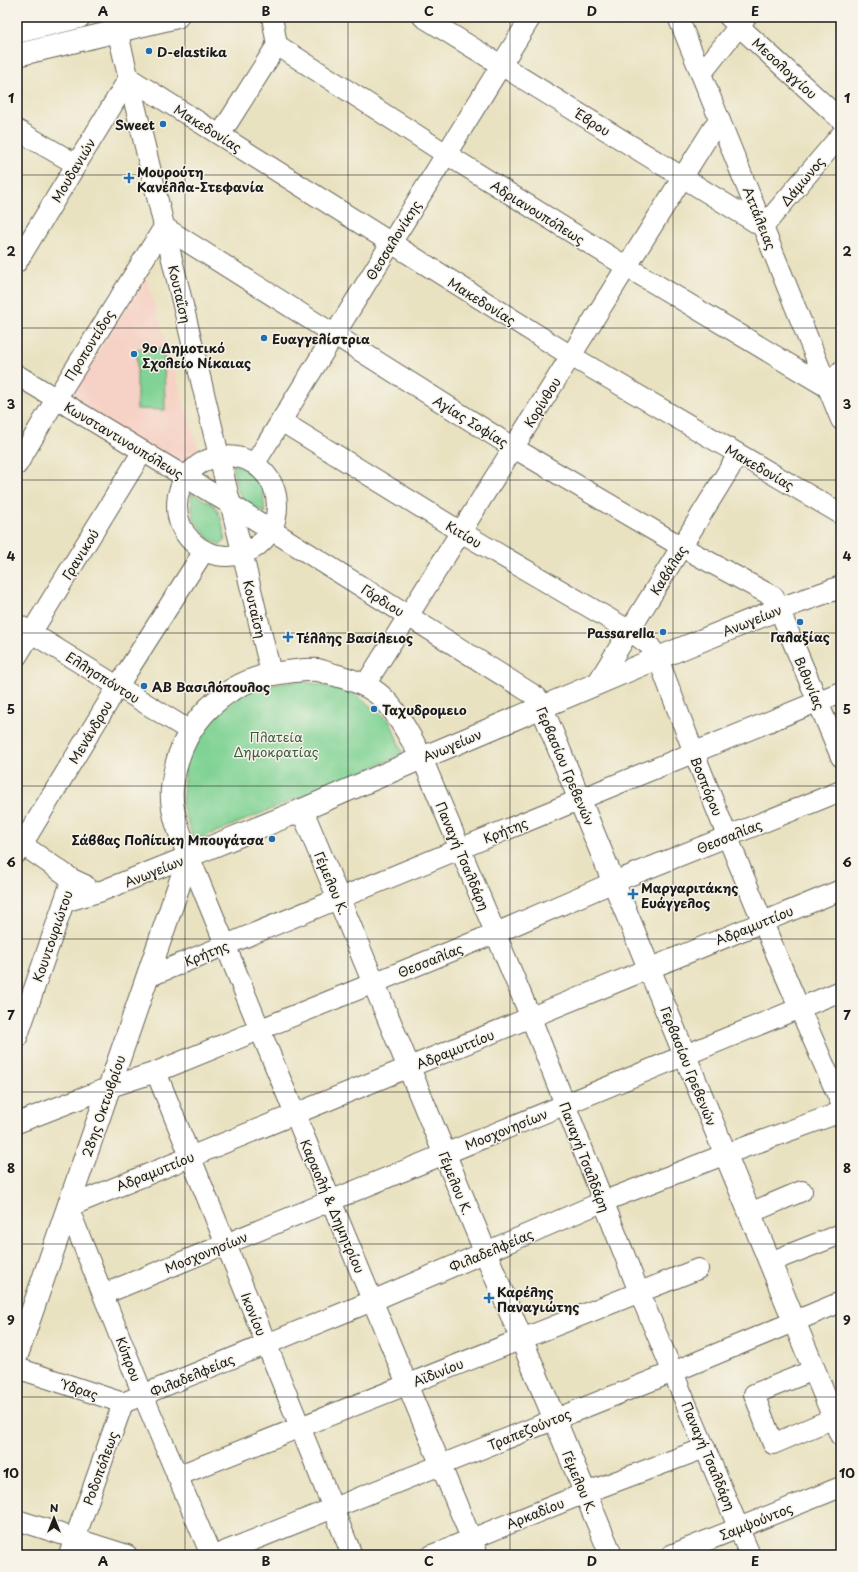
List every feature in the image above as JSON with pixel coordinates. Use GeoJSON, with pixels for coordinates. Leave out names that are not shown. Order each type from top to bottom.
{"type":"FeatureCollection","features":[{"type":"Feature","properties":{"kind":"main road"},"geometry":{"type":"LineString","coordinates":[[17,32],[79,17]]}},
{"type":"Feature","properties":{"kind":"main road"},"geometry":{"type":"LineString","coordinates":[[17,55],[116,24],[177,17]]}},
{"type":"Feature","properties":{"kind":"main road","name":"Ανωγείων"},"geometry":{"type":"LineString","coordinates":[[189,856],[302,810],[422,758],[540,702],[596,685],[654,652],[841,587]]}},
{"type":"Feature","properties":{"kind":"main road"},"geometry":{"type":"LineString","coordinates":[[189,856],[176,819],[172,789],[178,762],[190,731],[208,708],[227,692],[245,682],[270,673],[317,670],[365,685],[384,699],[400,721],[422,758]]}},
{"type":"Feature","properties":{"kind":"main road","name":"Γερβασίου Γρεβενών"},"geometry":{"type":"LineString","coordinates":[[540,702],[814,1370],[839,1423]]}},
{"type":"Feature","properties":{"kind":"main road","name":"Γέμελου Κ."},"geometry":{"type":"LineString","coordinates":[[302,810],[445,1154],[484,1252],[611,1555]]}},
{"type":"Feature","properties":{"kind":"main road","name":"28ης Οκτωβρίου"},"geometry":{"type":"LineString","coordinates":[[17,1356],[68,1206],[119,1084],[148,977],[189,856]]}},
{"type":"Feature","properties":{"kind":"street","name":"Έβρου"},"geometry":{"type":"LineString","coordinates":[[423,17],[763,227]]}},
{"type":"Feature","properties":{"kind":"street","name":"Θεσσαλονίκης"},"geometry":{"type":"LineString","coordinates":[[255,463],[531,17]]}},
{"type":"Feature","properties":{"kind":"street","name":"Αττάλειας"},"geometry":{"type":"LineString","coordinates":[[678,17],[763,227],[834,384],[841,420]]}},
{"type":"Feature","properties":{"kind":"street"},"geometry":{"type":"LineString","coordinates":[[702,74],[738,20]]}},
{"type":"Feature","properties":{"kind":"street","name":"Μεσολογγίου"},"geometry":{"type":"LineString","coordinates":[[738,20],[841,120]]}},
{"type":"Feature","properties":{"kind":"street","name":"Κουταΐση"},"geometry":{"type":"LineString","coordinates":[[116,24],[270,673]]}},
{"type":"Feature","properties":{"kind":"street"},"geometry":{"type":"LineString","coordinates":[[220,135],[277,27]]}},
{"type":"Feature","properties":{"kind":"street","name":"Αδριανουπόλεως"},"geometry":{"type":"LineString","coordinates":[[277,27],[446,154],[627,267],[834,384]]}},
{"type":"Feature","properties":{"kind":"street","name":"Μακεδονίας"},"geometry":{"type":"LineString","coordinates":[[129,78],[571,356],[841,514]]}},
{"type":"Feature","properties":{"kind":"street","name":"Μουδανιών"},"geometry":{"type":"LineString","coordinates":[[17,262],[129,78]]}},
{"type":"Feature","properties":{"kind":"street","name":"Κορίνθου"},"geometry":{"type":"LineString","coordinates":[[365,685],[719,118]]}},
{"type":"Feature","properties":{"kind":"street"},"geometry":{"type":"LineString","coordinates":[[17,130],[76,164]]}},
{"type":"Feature","properties":{"kind":"street","name":"Δάμωνος"},"geometry":{"type":"LineString","coordinates":[[763,227],[841,135]]}},
{"type":"Feature","properties":{"kind":"street","name":"Αγίας Σοφίας"},"geometry":{"type":"LineString","coordinates":[[164,227],[514,448],[682,547],[774,598],[780,609]]}},
{"type":"Feature","properties":{"kind":"street","name":"Προποντίδος"},"geometry":{"type":"LineString","coordinates":[[17,465],[56,399],[164,227]]}},
{"type":"Feature","properties":{"kind":"street"},"geometry":{"type":"LineString","coordinates":[[834,384],[841,371]]}},
{"type":"Feature","properties":{"kind":"street","name":"Κωνσταντινουπόλεως"},"geometry":{"type":"LineString","coordinates":[[17,375],[230,504]]}},
{"type":"Feature","properties":{"kind":"street","name":"Κιτίου"},"geometry":{"type":"LineString","coordinates":[[281,421],[461,532],[630,631],[654,652]]}},
{"type":"Feature","properties":{"kind":"street","name":"Γρανικού"},"geometry":{"type":"LineString","coordinates":[[17,656],[24,628],[143,451]]}},
{"type":"Feature","properties":{"kind":"street"},"geometry":{"type":"LineString","coordinates":[[218,455],[237,456],[255,463],[271,479],[278,499],[277,518],[272,530],[258,547],[242,555],[223,557],[204,551],[184,533],[178,517],[178,493],[184,477],[198,464],[218,455]]}},
{"type":"Feature","properties":{"kind":"street","name":"Καβάλας"},"geometry":{"type":"LineString","coordinates":[[596,685],[738,455]]}},
{"type":"Feature","properties":{"kind":"street","name":"Γόρδιου"},"geometry":{"type":"LineString","coordinates":[[230,504],[409,616],[540,702]]}},
{"type":"Feature","properties":{"kind":"street","name":"Μενάνδρου"},"geometry":{"type":"LineString","coordinates":[[19,846],[204,551]]}},
{"type":"Feature","properties":{"kind":"street","name":"Βιθυνίας"},"geometry":{"type":"LineString","coordinates":[[780,609],[841,757]]}},
{"type":"Feature","properties":{"kind":"street","name":"Ελλησπόντου"},"geometry":{"type":"LineString","coordinates":[[24,628],[190,731]]}},
{"type":"Feature","properties":{"kind":"street","name":"Βοσπόρου"},"geometry":{"type":"LineString","coordinates":[[654,652],[693,753],[762,922],[841,1103]]}},
{"type":"Feature","properties":{"kind":"street","name":"Κρήτης"},"geometry":{"type":"LineString","coordinates":[[148,977],[841,692]]}},
{"type":"Feature","properties":{"kind":"street","name":"Παναγή Τσαλδάρη"},"geometry":{"type":"LineString","coordinates":[[422,758],[531,1018],[602,1202],[639,1292],[740,1528],[750,1555]]}},
{"type":"Feature","properties":{"kind":"street","name":"Θεσσαλίας"},"geometry":{"type":"LineString","coordinates":[[17,1123],[119,1084],[156,1072],[496,933],[614,882],[841,791]]}},
{"type":"Feature","properties":{"kind":"street"},"geometry":{"type":"LineString","coordinates":[[19,846],[72,878],[99,892]]}},
{"type":"Feature","properties":{"kind":"street","name":"Ανωγείων"},"geometry":{"type":"LineString","coordinates":[[64,902],[99,892],[189,856]]}},
{"type":"Feature","properties":{"kind":"street","name":"Καραολή & Δημητρίου"},"geometry":{"type":"LineString","coordinates":[[189,856],[475,1547]]}},
{"type":"Feature","properties":{"kind":"street","name":"Κουντουριώτου"},"geometry":{"type":"LineString","coordinates":[[17,1038],[72,878]]}},
{"type":"Feature","properties":{"kind":"street","name":"Αδραμυττίου"},"geometry":{"type":"LineString","coordinates":[[68,1206],[841,890]]}},
{"type":"Feature","properties":{"kind":"street","name":"Μοσχονησίων"},"geometry":{"type":"LineString","coordinates":[[104,1294],[841,991]]}},
{"type":"Feature","properties":{"kind":"street","name":"Ικονίου"},"geometry":{"type":"LineString","coordinates":[[156,1072],[352,1555]]}},
{"type":"Feature","properties":{"kind":"street","name":"Φιλαδελφείας"},"geometry":{"type":"LineString","coordinates":[[143,1395],[372,1301],[602,1202],[726,1154],[841,1112]]}},
{"type":"Feature","properties":{"kind":"street"},"geometry":{"type":"LineString","coordinates":[[750,1213],[802,1191]]}},
{"type":"Feature","properties":{"kind":"street","name":"Κύπρου"},"geometry":{"type":"LineString","coordinates":[[68,1206],[143,1395],[211,1555]]}},
{"type":"Feature","properties":{"kind":"street"},"geometry":{"type":"LineString","coordinates":[[770,1262],[841,1234]]}},
{"type":"Feature","properties":{"kind":"street","name":"Αϊδινίου"},"geometry":{"type":"LineString","coordinates":[[178,1476],[698,1269]]}},
{"type":"Feature","properties":{"kind":"street","name":"Τραπεζούντος"},"geometry":{"type":"LineString","coordinates":[[216,1555],[673,1372],[841,1302]]}},
{"type":"Feature","properties":{"kind":"street","name":"Ύδρας"},"geometry":{"type":"LineString","coordinates":[[17,1368],[123,1403]]}},
{"type":"Feature","properties":{"kind":"street"},"geometry":{"type":"LineString","coordinates":[[814,1370],[754,1394],[773,1444],[839,1423]]}},
{"type":"Feature","properties":{"kind":"street"},"geometry":{"type":"LineString","coordinates":[[123,1403],[143,1395]]}},
{"type":"Feature","properties":{"kind":"street","name":"Ροδοπόλεως"},"geometry":{"type":"LineString","coordinates":[[72,1547],[123,1403]]}},
{"type":"Feature","properties":{"kind":"street","name":"Αρκαδίου"},"geometry":{"type":"LineString","coordinates":[[432,1555],[475,1547],[585,1493],[705,1448]]}},
{"type":"Feature","properties":{"kind":"street","name":"Σαμψούντος"},"geometry":{"type":"LineString","coordinates":[[671,1555],[841,1487]]}},
{"type":"Feature","properties":{"kind":"street"},"geometry":{"type":"LineString","coordinates":[[17,1520],[72,1547],[127,1555]]}},
{"type":"Feature","properties":{"kind":"shaded area","name":"9o Δημοτικό Σχολείο Νίκαιας"},"geometry":{"type":"Polygon","coordinates":[[[146,276],[200,455],[180,470],[67,402],[146,276]]]}},
{"type":"Feature","properties":{"kind":"green space"},"geometry":{"type":"Polygon","coordinates":[[[164,348],[165,410],[137,409],[137,349],[164,348]]]}},
{"type":"Feature","properties":{"kind":"green space"},"geometry":{"type":"Polygon","coordinates":[[[232,464],[247,469],[262,486],[265,513],[244,501],[237,489],[232,464]]]}},
{"type":"Feature","properties":{"kind":"green space"},"geometry":{"type":"Polygon","coordinates":[[[191,493],[214,505],[221,518],[225,539],[220,545],[208,538],[193,519],[191,493]]]}},
{"type":"Feature","properties":{"kind":"green space","name":"Πλατεία Δημοκρατίας"},"geometry":{"type":"Polygon","coordinates":[[[302,681],[352,692],[390,721],[403,755],[194,841],[182,805],[186,757],[212,716],[255,687],[302,681]]]}},
{"type":"Feature","properties":{"kind":"place","name":"D-elastika"},"geometry":{"type":"Point","coordinates":[149,51]}},
{"type":"Feature","properties":{"kind":"place","name":"Sweet"},"geometry":{"type":"Point","coordinates":[163,124]}},
{"type":"Feature","properties":{"kind":"place","name":"Μουρούτη Κανέλλα-Στεφανία"},"geometry":{"type":"Point","coordinates":[129,178]}},
{"type":"Feature","properties":{"kind":"place","name":"Ευαγγελίστρια"},"geometry":{"type":"Point","coordinates":[264,338]}},
{"type":"Feature","properties":{"kind":"place","name":"9o Δημοτικό Σχολείο Νίκαιας"},"geometry":{"type":"Point","coordinates":[134,354]}},
{"type":"Feature","properties":{"kind":"place","name":"Γαλαξίας"},"geometry":{"type":"Point","coordinates":[800,622]}},
{"type":"Feature","properties":{"kind":"place","name":"Passarella"},"geometry":{"type":"Point","coordinates":[663,632]}},
{"type":"Feature","properties":{"kind":"place","name":"Τέλλης Βασίλειος"},"geometry":{"type":"Point","coordinates":[288,637]}},
{"type":"Feature","properties":{"kind":"place","name":"ΑΒ Βασιλόπουλος"},"geometry":{"type":"Point","coordinates":[144,686]}},
{"type":"Feature","properties":{"kind":"place","name":"Ταχυδρομειο"},"geometry":{"type":"Point","coordinates":[374,709]}},
{"type":"Feature","properties":{"kind":"place","name":"Σάββας Πολίτικη Μπουγάτσα"},"geometry":{"type":"Point","coordinates":[272,839]}},
{"type":"Feature","properties":{"kind":"place","name":"Μαργαριτάκης Ευάγγελος"},"geometry":{"type":"Point","coordinates":[633,894]}},
{"type":"Feature","properties":{"kind":"place","name":"Καρέλης Παναγιώτης"},"geometry":{"type":"Point","coordinates":[489,1298]}}]}
